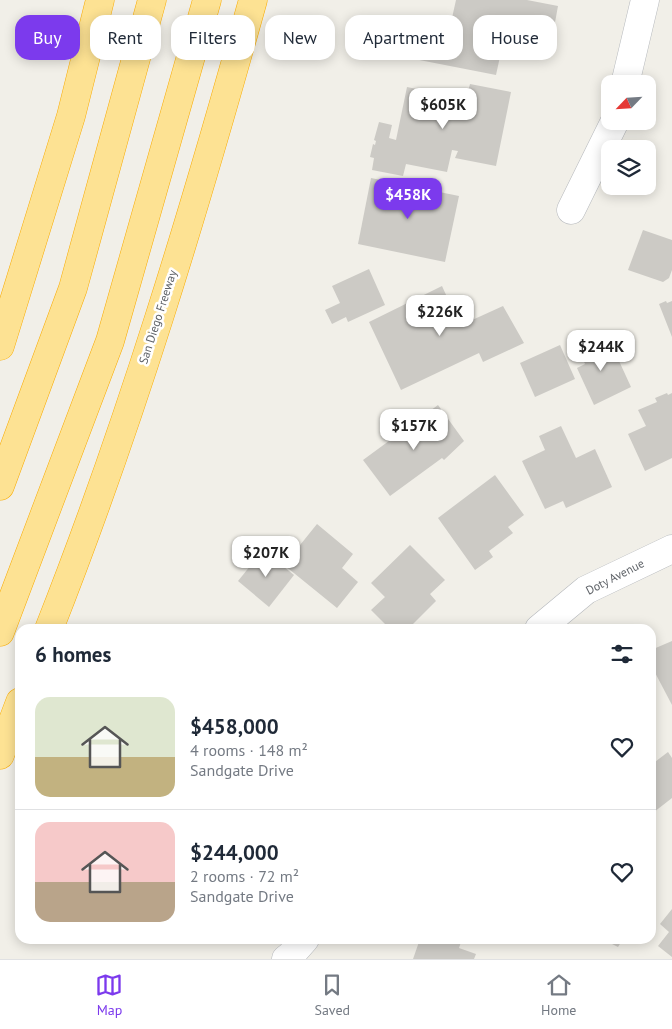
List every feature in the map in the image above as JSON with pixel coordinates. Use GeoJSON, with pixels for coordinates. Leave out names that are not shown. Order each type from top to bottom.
{"type":"FeatureCollection","features":[{"type":"Feature","properties":{"kind":"highway"},"geometry":{"type":"LineString","coordinates":[[0,346],[71,116],[100,0]]}},
{"type":"Feature","properties":{"kind":"highway"},"geometry":{"type":"LineString","coordinates":[[0,486],[73,288],[128,94],[152,0]]}},
{"type":"Feature","properties":{"kind":"highway"},"geometry":{"type":"LineString","coordinates":[[0,632],[110,341],[207,0]]}},
{"type":"Feature","properties":{"kind":"highway","name":"San Diego Freeway"},"geometry":{"type":"LineString","coordinates":[[51,624],[110,464],[156,326],[217,128],[252,0]]}},
{"type":"Feature","properties":{"kind":"highway"},"geometry":{"type":"LineString","coordinates":[[0,755],[15,715]]}},
{"type":"Feature","properties":{"kind":"street"},"geometry":{"type":"LineString","coordinates":[[627,75],[645,0]]}},
{"type":"Feature","properties":{"kind":"street"},"geometry":{"type":"LineString","coordinates":[[571,210],[611,130]]}},
{"type":"Feature","properties":{"kind":"street","name":"Doty Avenue"},"geometry":{"type":"LineString","coordinates":[[545,624],[586,590],[672,549]]}},
{"type":"Feature","properties":{"kind":"street"},"geometry":{"type":"LineString","coordinates":[[286,959],[300,944]]}},
{"type":"Feature","properties":{"kind":"building"},"geometry":{"type":"Polygon","coordinates":[[[456,0],[527,0],[558,6],[556,15],[473,15],[473,60],[499,60],[496,75],[419,60],[463,60],[463,15],[453,15],[456,0]]]}},
{"type":"Feature","properties":{"kind":"building"},"geometry":{"type":"Polygon","coordinates":[[[470,84],[511,92],[496,166],[455,158],[458,151],[452,150],[447,172],[406,164],[403,176],[372,170],[374,158],[370,157],[373,144],[375,145],[376,141],[374,140],[379,122],[392,125],[389,138],[396,140],[407,87],[466,99],[470,84]]]}},
{"type":"Feature","properties":{"kind":"building"},"geometry":{"type":"Polygon","coordinates":[[[371,178],[459,196],[445,262],[358,244],[371,178]]]}},
{"type":"Feature","properties":{"kind":"building"},"geometry":{"type":"Polygon","coordinates":[[[643,230],[672,240],[672,270],[669,278],[663,282],[628,270],[643,230]]]}},
{"type":"Feature","properties":{"kind":"building"},"geometry":{"type":"Polygon","coordinates":[[[369,269],[385,305],[348,322],[346,317],[332,324],[325,310],[340,303],[332,286],[369,269]]]}},
{"type":"Feature","properties":{"kind":"building"},"geometry":{"type":"Polygon","coordinates":[[[442,286],[452,308],[462,303],[470,321],[503,306],[524,343],[483,362],[479,353],[401,390],[369,322],[442,286]]]}},
{"type":"Feature","properties":{"kind":"building"},"geometry":{"type":"Polygon","coordinates":[[[666,301],[667,303],[672,301],[672,337],[659,304],[666,301]]]}},
{"type":"Feature","properties":{"kind":"building"},"geometry":{"type":"Polygon","coordinates":[[[595,336],[604,354],[614,350],[631,387],[594,405],[577,368],[585,364],[577,345],[595,336]]]}},
{"type":"Feature","properties":{"kind":"building"},"geometry":{"type":"Polygon","coordinates":[[[560,345],[575,379],[535,397],[520,363],[560,345]]]}},
{"type":"Feature","properties":{"kind":"building"},"geometry":{"type":"Polygon","coordinates":[[[667,393],[668,395],[672,393],[672,458],[645,471],[628,434],[646,426],[638,410],[657,402],[655,398],[667,393]]]}},
{"type":"Feature","properties":{"kind":"building"},"geometry":{"type":"Polygon","coordinates":[[[438,405],[464,441],[444,460],[442,458],[390,496],[363,460],[438,405]]]}},
{"type":"Feature","properties":{"kind":"building"},"geometry":{"type":"Polygon","coordinates":[[[561,426],[576,458],[595,449],[612,487],[566,508],[563,501],[545,509],[522,461],[545,450],[539,436],[561,426]]]}},
{"type":"Feature","properties":{"kind":"building"},"geometry":{"type":"Polygon","coordinates":[[[495,475],[524,515],[508,527],[513,533],[489,551],[493,557],[475,570],[438,518],[495,475]]]}},
{"type":"Feature","properties":{"kind":"building"},"geometry":{"type":"Polygon","coordinates":[[[317,524],[353,554],[342,568],[358,582],[337,608],[284,565],[317,524]]]}},
{"type":"Feature","properties":{"kind":"building"},"geometry":{"type":"Polygon","coordinates":[[[410,545],[445,580],[430,594],[436,601],[413,624],[385,624],[371,610],[385,597],[371,583],[410,545]]]}},
{"type":"Feature","properties":{"kind":"building"},"geometry":{"type":"Polygon","coordinates":[[[263,550],[294,575],[269,607],[238,581],[263,550]]]}},
{"type":"Feature","properties":{"kind":"building"},"geometry":{"type":"Polygon","coordinates":[[[672,641],[672,705],[656,675],[656,648],[672,641]]]}},
{"type":"Feature","properties":{"kind":"building"},"geometry":{"type":"Polygon","coordinates":[[[668,752],[672,758],[672,798],[656,810],[656,761],[668,752]]]}},
{"type":"Feature","properties":{"kind":"building"},"geometry":{"type":"Polygon","coordinates":[[[672,909],[672,957],[658,946],[669,932],[660,924],[672,909]]]}},
{"type":"Feature","properties":{"kind":"building"},"geometry":{"type":"Polygon","coordinates":[[[418,944],[460,944],[459,948],[476,954],[474,959],[413,959],[418,944]]]}}]}
